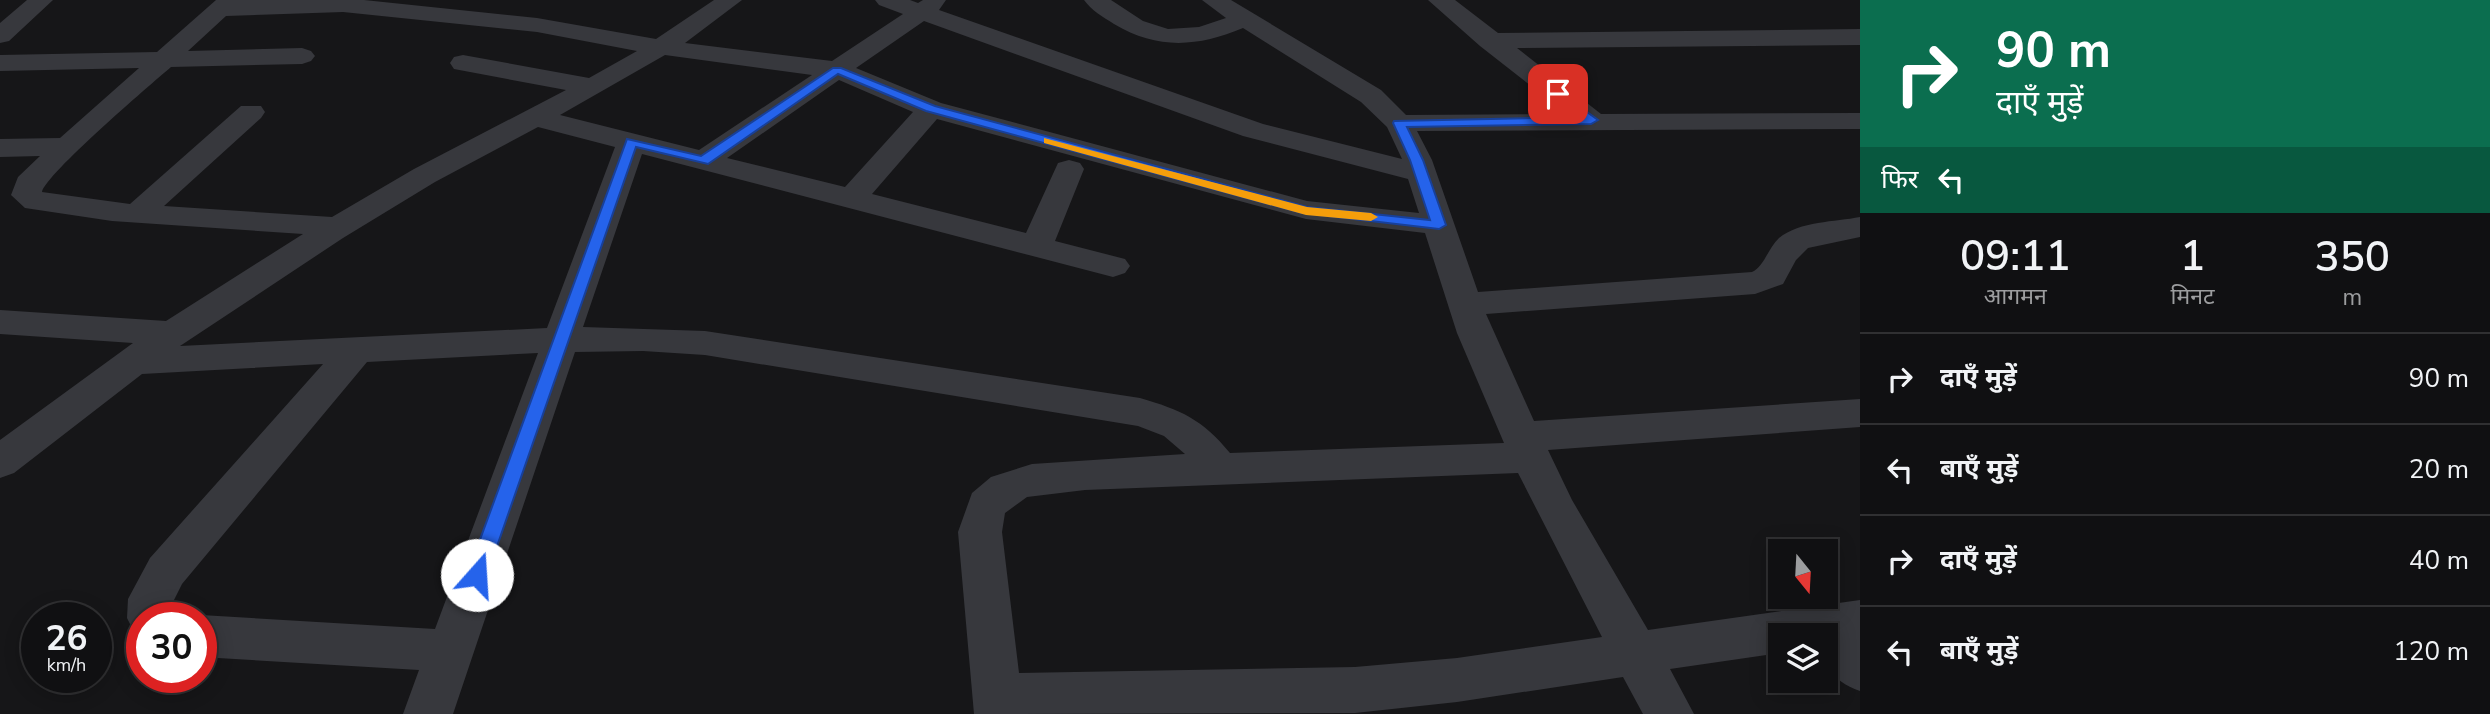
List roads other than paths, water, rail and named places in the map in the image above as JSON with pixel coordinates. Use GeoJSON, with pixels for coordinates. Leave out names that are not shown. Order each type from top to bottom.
{"type":"FeatureCollection","features":[{"type":"Feature","properties":{"kind":"street"},"geometry":{"type":"LineString","coordinates":[[0,36],[41,0]]}},
{"type":"Feature","properties":{"kind":"street"},"geometry":{"type":"LineString","coordinates":[[0,462],[74,403],[174,334],[339,227],[660,47],[730,0]]}},
{"type":"Feature","properties":{"kind":"street"},"geometry":{"type":"LineString","coordinates":[[887,0],[931,6],[1253,130],[1332,153],[1421,173]]}},
{"type":"Feature","properties":{"kind":"street"},"geometry":{"type":"LineString","coordinates":[[1096,0],[1139,27],[1165,38],[1181,40],[1208,35],[1245,19]]}},
{"type":"Feature","properties":{"kind":"street"},"geometry":{"type":"LineString","coordinates":[[1214,0],[1371,96],[1399,123],[1421,173],[1465,304],[1527,447],[1669,714]]}},
{"type":"Feature","properties":{"kind":"street"},"geometry":{"type":"LineString","coordinates":[[1440,0],[1591,120]]}},
{"type":"Feature","properties":{"kind":"street"},"geometry":{"type":"LineString","coordinates":[[339,227],[136,214],[36,201],[26,195],[29,183],[225,5],[344,5],[537,25],[660,47],[837,70],[931,109],[1306,211],[1439,225]]}},
{"type":"Feature","properties":{"kind":"street"},"geometry":{"type":"LineString","coordinates":[[703,161],[931,6]]}},
{"type":"Feature","properties":{"kind":"street"},"geometry":{"type":"LineString","coordinates":[[1489,41],[1860,37]]}},
{"type":"Feature","properties":{"kind":"street"},"geometry":{"type":"LineString","coordinates":[[0,63],[302,56]]}},
{"type":"Feature","properties":{"kind":"street"},"geometry":{"type":"LineString","coordinates":[[463,62],[590,86]]}},
{"type":"Feature","properties":{"kind":"street"},"geometry":{"type":"LineString","coordinates":[[851,199],[931,109]]}},
{"type":"Feature","properties":{"kind":"street"},"geometry":{"type":"LineString","coordinates":[[136,214],[251,112]]}},
{"type":"Feature","properties":{"kind":"street"},"geometry":{"type":"LineString","coordinates":[[534,117],[1113,266]]}},
{"type":"Feature","properties":{"kind":"street"},"geometry":{"type":"LineString","coordinates":[[1399,123],[1591,120],[1860,121]]}},
{"type":"Feature","properties":{"kind":"street"},"geometry":{"type":"LineString","coordinates":[[428,714],[631,142]]}},
{"type":"Feature","properties":{"kind":"street"},"geometry":{"type":"LineString","coordinates":[[0,148],[68,146]]}},
{"type":"Feature","properties":{"kind":"street"},"geometry":{"type":"LineString","coordinates":[[1036,247],[1069,169]]}},
{"type":"Feature","properties":{"kind":"street"},"geometry":{"type":"LineString","coordinates":[[1465,304],[1738,286],[1769,281],[1777,273],[1791,245],[1809,237],[1854,233]]}},
{"type":"Feature","properties":{"kind":"street"},"geometry":{"type":"LineString","coordinates":[[0,322],[174,334]]}},
{"type":"Feature","properties":{"kind":"street"},"geometry":{"type":"LineString","coordinates":[[135,361],[560,340],[643,339],[705,343],[1140,412],[1177,424],[1195,438],[1220,469]]}},
{"type":"Feature","properties":{"kind":"street"},"geometry":{"type":"LineString","coordinates":[[151,602],[166,571],[356,351]]}},
{"type":"Feature","properties":{"kind":"street"},"geometry":{"type":"LineString","coordinates":[[1860,413],[1527,447],[1220,469],[1085,474],[1033,480],[1007,489],[987,505],[980,532],[998,705],[1354,690],[1457,680],[1842,622],[1860,669]]}},
{"type":"Feature","properties":{"kind":"street"},"geometry":{"type":"LineString","coordinates":[[217,636],[450,651]]}}]}
